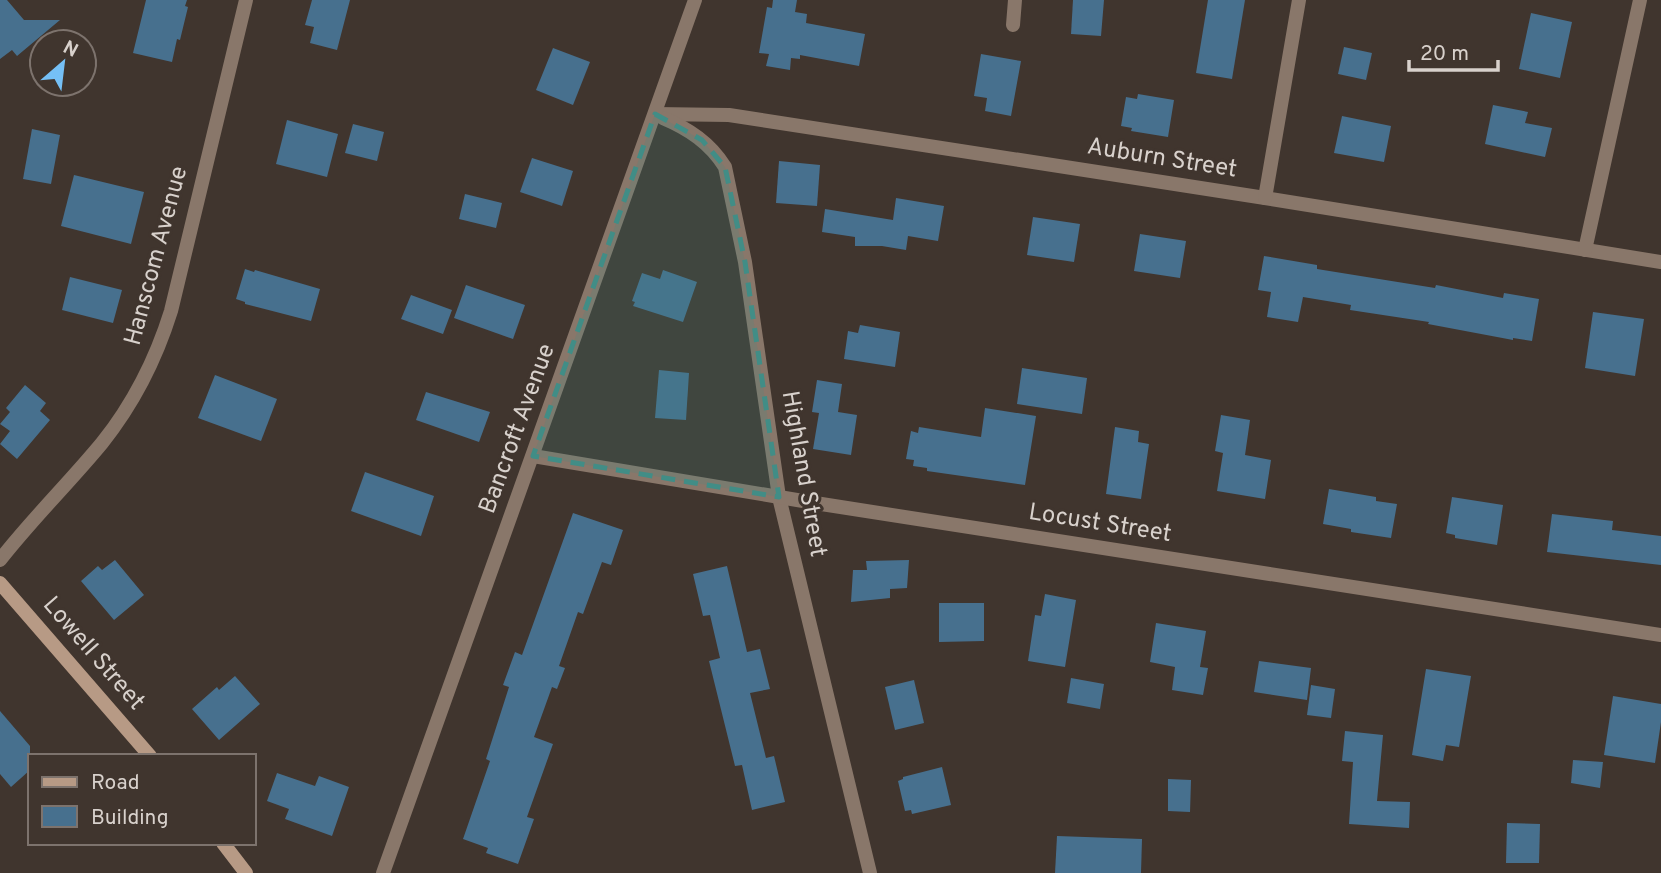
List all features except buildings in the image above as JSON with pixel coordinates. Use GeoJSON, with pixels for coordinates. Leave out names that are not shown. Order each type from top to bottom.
{"type":"FeatureCollection","features":[{"type":"Feature","properties":{"kind":"main road","name":"Lowell Street"},"geometry":{"type":"LineString","coordinates":[[0,583],[148,754]]}},
{"type":"Feature","properties":{"kind":"main road"},"geometry":{"type":"LineString","coordinates":[[225,845],[246,873]]}},
{"type":"Feature","properties":{"kind":"street","name":"Hanscom Avenue"},"geometry":{"type":"LineString","coordinates":[[0,560],[102,442],[134,396],[155,357],[171,311],[246,0]]}},
{"type":"Feature","properties":{"kind":"street","name":"Bancroft Avenue"},"geometry":{"type":"LineString","coordinates":[[383,873],[695,0]]}},
{"type":"Feature","properties":{"kind":"street"},"geometry":{"type":"LineString","coordinates":[[1013,25],[1015,0]]}},
{"type":"Feature","properties":{"kind":"street"},"geometry":{"type":"LineString","coordinates":[[1265,198],[1299,0]]}},
{"type":"Feature","properties":{"kind":"street"},"geometry":{"type":"LineString","coordinates":[[1585,250],[1640,0]]}},
{"type":"Feature","properties":{"kind":"street","name":"Auburn Street"},"geometry":{"type":"LineString","coordinates":[[655,114],[729,115],[1661,262]]}},
{"type":"Feature","properties":{"kind":"street","name":"Highland Street"},"geometry":{"type":"LineString","coordinates":[[655,114],[676,123],[702,140],[725,167],[745,262],[779,497],[870,873]]}},
{"type":"Feature","properties":{"kind":"street","name":"Locust Street"},"geometry":{"type":"LineString","coordinates":[[533,456],[1661,635]]}},
{"type":"Feature","properties":{"kind":"highlighted area"},"geometry":{"type":"Polygon","coordinates":[[[655,114],[702,140],[725,167],[745,262],[779,497],[533,456],[655,114]]]}}]}
